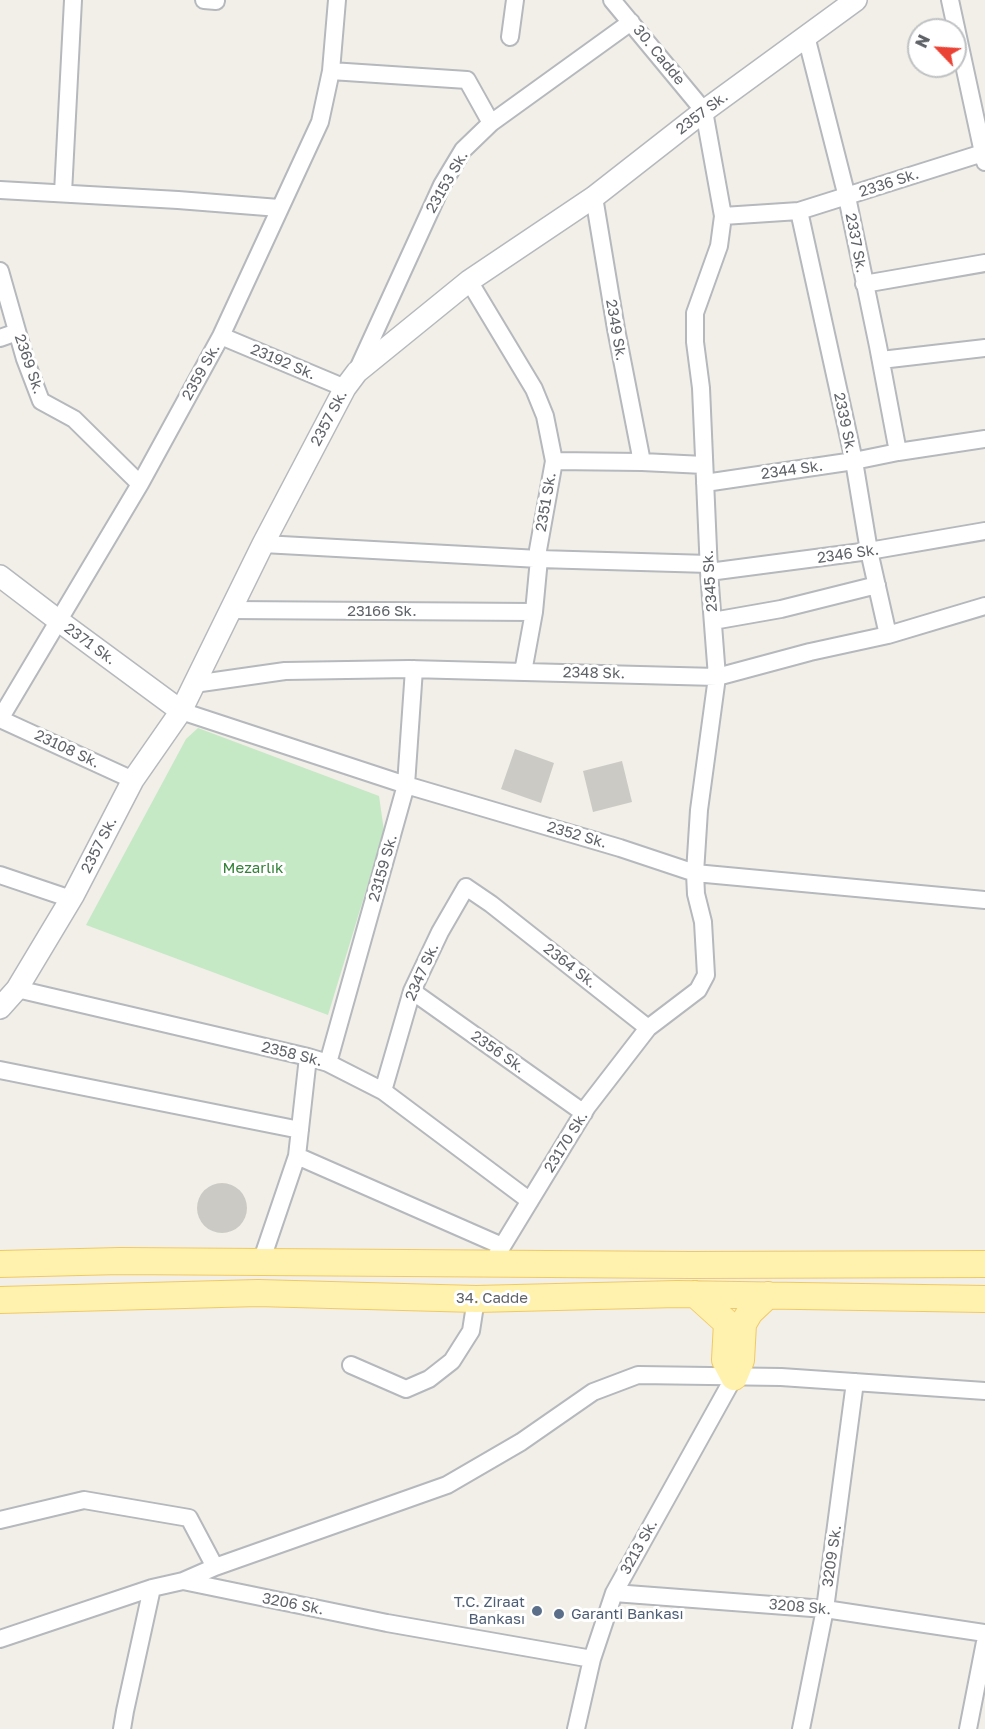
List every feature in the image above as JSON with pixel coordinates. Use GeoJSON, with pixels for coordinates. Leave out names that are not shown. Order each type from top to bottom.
{"type":"FeatureCollection","features":[{"type":"Feature","properties":{"kind":"main road"},"geometry":{"type":"LineString","coordinates":[[0,1264],[120,1261],[261,1262],[497,1254],[691,1265],[985,1264]]}},
{"type":"Feature","properties":{"kind":"main road","name":"34. Cadde"},"geometry":{"type":"LineString","coordinates":[[0,1300],[258,1293],[476,1299],[695,1294],[985,1299]]}},
{"type":"Feature","properties":{"kind":"main road"},"geometry":{"type":"LineString","coordinates":[[695,1294],[735,1324]]}},
{"type":"Feature","properties":{"kind":"main road"},"geometry":{"type":"LineString","coordinates":[[734,1377],[725,1360],[735,1324],[768,1295]]}},
{"type":"Feature","properties":{"kind":"street"},"geometry":{"type":"LineString","coordinates":[[63,193],[73,0]]}},
{"type":"Feature","properties":{"kind":"street"},"geometry":{"type":"LineString","coordinates":[[204,0],[216,1]]}},
{"type":"Feature","properties":{"kind":"street","name":"2359 Sk."},"geometry":{"type":"LineString","coordinates":[[0,719],[140,484],[220,336],[320,122],[331,71],[337,0]]}},
{"type":"Feature","properties":{"kind":"street"},"geometry":{"type":"LineString","coordinates":[[510,38],[515,0]]}},
{"type":"Feature","properties":{"kind":"street","name":"30. Cadde"},"geometry":{"type":"LineString","coordinates":[[612,0],[704,111]]}},
{"type":"Feature","properties":{"kind":"street","name":"2357 Sk."},"geometry":{"type":"LineString","coordinates":[[0,1008],[17,989],[71,899],[133,780],[181,711],[263,544],[351,380],[469,281],[594,197],[704,111],[856,0]]}},
{"type":"Feature","properties":{"kind":"street"},"geometry":{"type":"LineString","coordinates":[[950,0],[984,158]]}},
{"type":"Feature","properties":{"kind":"street","name":"23153 Sk."},"geometry":{"type":"LineString","coordinates":[[351,380],[441,185],[463,150],[491,123],[632,22]]}},
{"type":"Feature","properties":{"kind":"street","name":"2337 Sk."},"geometry":{"type":"LineString","coordinates":[[806,36],[847,196],[898,452]]}},
{"type":"Feature","properties":{"kind":"street"},"geometry":{"type":"LineString","coordinates":[[331,71],[467,80],[491,123]]}},
{"type":"Feature","properties":{"kind":"street","name":"2345 Sk."},"geometry":{"type":"LineString","coordinates":[[648,1028],[698,990],[706,975],[703,922],[696,894],[695,873],[699,810],[717,677],[695,313],[719,246],[723,216],[704,111]]}},
{"type":"Feature","properties":{"kind":"street","name":"2336 Sk."},"geometry":{"type":"LineString","coordinates":[[723,216],[799,211],[984,158]]}},
{"type":"Feature","properties":{"kind":"street"},"geometry":{"type":"LineString","coordinates":[[0,190],[279,208]]}},
{"type":"Feature","properties":{"kind":"street","name":"2349 Sk."},"geometry":{"type":"LineString","coordinates":[[594,197],[616,329],[642,462]]}},
{"type":"Feature","properties":{"kind":"street","name":"2339 Sk."},"geometry":{"type":"LineString","coordinates":[[799,211],[854,461],[869,551],[888,635]]}},
{"type":"Feature","properties":{"kind":"street"},"geometry":{"type":"LineString","coordinates":[[864,284],[985,263]]}},
{"type":"Feature","properties":{"kind":"street","name":"2369 Sk."},"geometry":{"type":"LineString","coordinates":[[0,271],[25,359],[41,400],[74,419],[140,484]]}},
{"type":"Feature","properties":{"kind":"street","name":"2351 Sk."},"geometry":{"type":"LineString","coordinates":[[469,281],[534,389],[545,416],[554,461],[538,550],[534,612],[524,672]]}},
{"type":"Feature","properties":{"kind":"street"},"geometry":{"type":"LineString","coordinates":[[0,338],[18,332]]}},
{"type":"Feature","properties":{"kind":"street","name":"23192 Sk."},"geometry":{"type":"LineString","coordinates":[[220,336],[351,380]]}},
{"type":"Feature","properties":{"kind":"street"},"geometry":{"type":"LineString","coordinates":[[881,360],[985,348]]}},
{"type":"Feature","properties":{"kind":"street","name":"2344 Sk."},"geometry":{"type":"LineString","coordinates":[[705,483],[985,439]]}},
{"type":"Feature","properties":{"kind":"street"},"geometry":{"type":"LineString","coordinates":[[554,461],[705,465]]}},
{"type":"Feature","properties":{"kind":"street","name":"2346 Sk."},"geometry":{"type":"LineString","coordinates":[[263,544],[709,568],[869,551],[985,531]]}},
{"type":"Feature","properties":{"kind":"street","name":"2371 Sk."},"geometry":{"type":"LineString","coordinates":[[0,576],[181,711]]}},
{"type":"Feature","properties":{"kind":"street"},"geometry":{"type":"LineString","coordinates":[[713,621],[781,609],[877,585]]}},
{"type":"Feature","properties":{"kind":"street","name":"2348 Sk."},"geometry":{"type":"LineString","coordinates":[[194,684],[285,671],[414,669],[717,677],[810,652],[888,635],[985,606]]}},
{"type":"Feature","properties":{"kind":"street","name":"23166 Sk."},"geometry":{"type":"LineString","coordinates":[[230,610],[534,612]]}},
{"type":"Feature","properties":{"kind":"street","name":"23159 Sk."},"geometry":{"type":"LineString","coordinates":[[328,1063],[406,785],[414,669]]}},
{"type":"Feature","properties":{"kind":"street","name":"2352 Sk."},"geometry":{"type":"LineString","coordinates":[[181,711],[406,785],[695,873],[985,900]]}},
{"type":"Feature","properties":{"kind":"street","name":"23108 Sk."},"geometry":{"type":"LineString","coordinates":[[0,719],[133,780]]}},
{"type":"Feature","properties":{"kind":"street"},"geometry":{"type":"LineString","coordinates":[[0,875],[71,899]]}},
{"type":"Feature","properties":{"kind":"street","name":"2347 Sk."},"geometry":{"type":"LineString","coordinates":[[383,1091],[412,991],[440,932],[466,887],[491,904]]}},
{"type":"Feature","properties":{"kind":"street","name":"2364 Sk."},"geometry":{"type":"LineString","coordinates":[[491,904],[648,1028]]}},
{"type":"Feature","properties":{"kind":"street","name":"2358 Sk."},"geometry":{"type":"LineString","coordinates":[[17,989],[328,1063],[383,1091],[530,1201]]}},
{"type":"Feature","properties":{"kind":"street","name":"2356 Sk."},"geometry":{"type":"LineString","coordinates":[[412,991],[584,1113]]}},
{"type":"Feature","properties":{"kind":"street","name":"23170 Sk."},"geometry":{"type":"LineString","coordinates":[[497,1254],[584,1113],[648,1028]]}},
{"type":"Feature","properties":{"kind":"street"},"geometry":{"type":"LineString","coordinates":[[261,1262],[297,1156],[308,1057]]}},
{"type":"Feature","properties":{"kind":"street"},"geometry":{"type":"LineString","coordinates":[[0,1070],[300,1130]]}},
{"type":"Feature","properties":{"kind":"street"},"geometry":{"type":"LineString","coordinates":[[297,1156],[497,1254]]}},
{"type":"Feature","properties":{"kind":"street"},"geometry":{"type":"LineString","coordinates":[[351,1365],[406,1389],[429,1379],[452,1361],[471,1331],[476,1299]]}},
{"type":"Feature","properties":{"kind":"street"},"geometry":{"type":"LineString","coordinates":[[183,1581],[215,1567],[447,1485],[521,1442],[593,1392],[638,1375],[781,1377],[985,1391]]}},
{"type":"Feature","properties":{"kind":"street","name":"3213 Sk."},"geometry":{"type":"LineString","coordinates":[[576,1729],[592,1659],[614,1593],[734,1377]]}},
{"type":"Feature","properties":{"kind":"street","name":"3209 Sk."},"geometry":{"type":"LineString","coordinates":[[801,1729],[825,1609],[855,1382]]}},
{"type":"Feature","properties":{"kind":"street"},"geometry":{"type":"LineString","coordinates":[[0,1520],[84,1500],[189,1518],[215,1567]]}},
{"type":"Feature","properties":{"kind":"street","name":"3206 Sk."},"geometry":{"type":"LineString","coordinates":[[0,1639],[152,1588],[183,1581],[387,1623],[592,1659]]}},
{"type":"Feature","properties":{"kind":"street"},"geometry":{"type":"LineString","coordinates":[[122,1729],[152,1588]]}},
{"type":"Feature","properties":{"kind":"street","name":"3208 Sk."},"geometry":{"type":"LineString","coordinates":[[614,1593],[825,1609],[985,1633]]}},
{"type":"Feature","properties":{"kind":"street"},"geometry":{"type":"LineString","coordinates":[[968,1729],[985,1642]]}},
{"type":"Feature","properties":{"kind":"green space","name":"Mezarlık"},"geometry":{"type":"Polygon","coordinates":[[[198,728],[379,796],[384,831],[328,1015],[86,925],[186,739],[198,728]]]}},
{"type":"Feature","properties":{"kind":"building"},"geometry":{"type":"Polygon","coordinates":[[[515,749],[554,763],[541,803],[501,789],[515,749]]]}},
{"type":"Feature","properties":{"kind":"building"},"geometry":{"type":"Polygon","coordinates":[[[622,761],[632,802],[593,812],[583,771],[622,761]]]}},
{"type":"Feature","properties":{"kind":"building"},"geometry":{"type":"Polygon","coordinates":[[[227,1183],[240,1190],[246,1198],[246,1218],[240,1226],[232,1232],[217,1233],[204,1226],[198,1218],[197,1203],[204,1190],[212,1184],[227,1183]]]}},
{"type":"Feature","properties":{"kind":"place","name":"T.C. Ziraat Bankası"},"geometry":{"type":"Point","coordinates":[537,1611]}},
{"type":"Feature","properties":{"kind":"place","name":"Garanti Bankası"},"geometry":{"type":"Point","coordinates":[559,1614]}}]}
